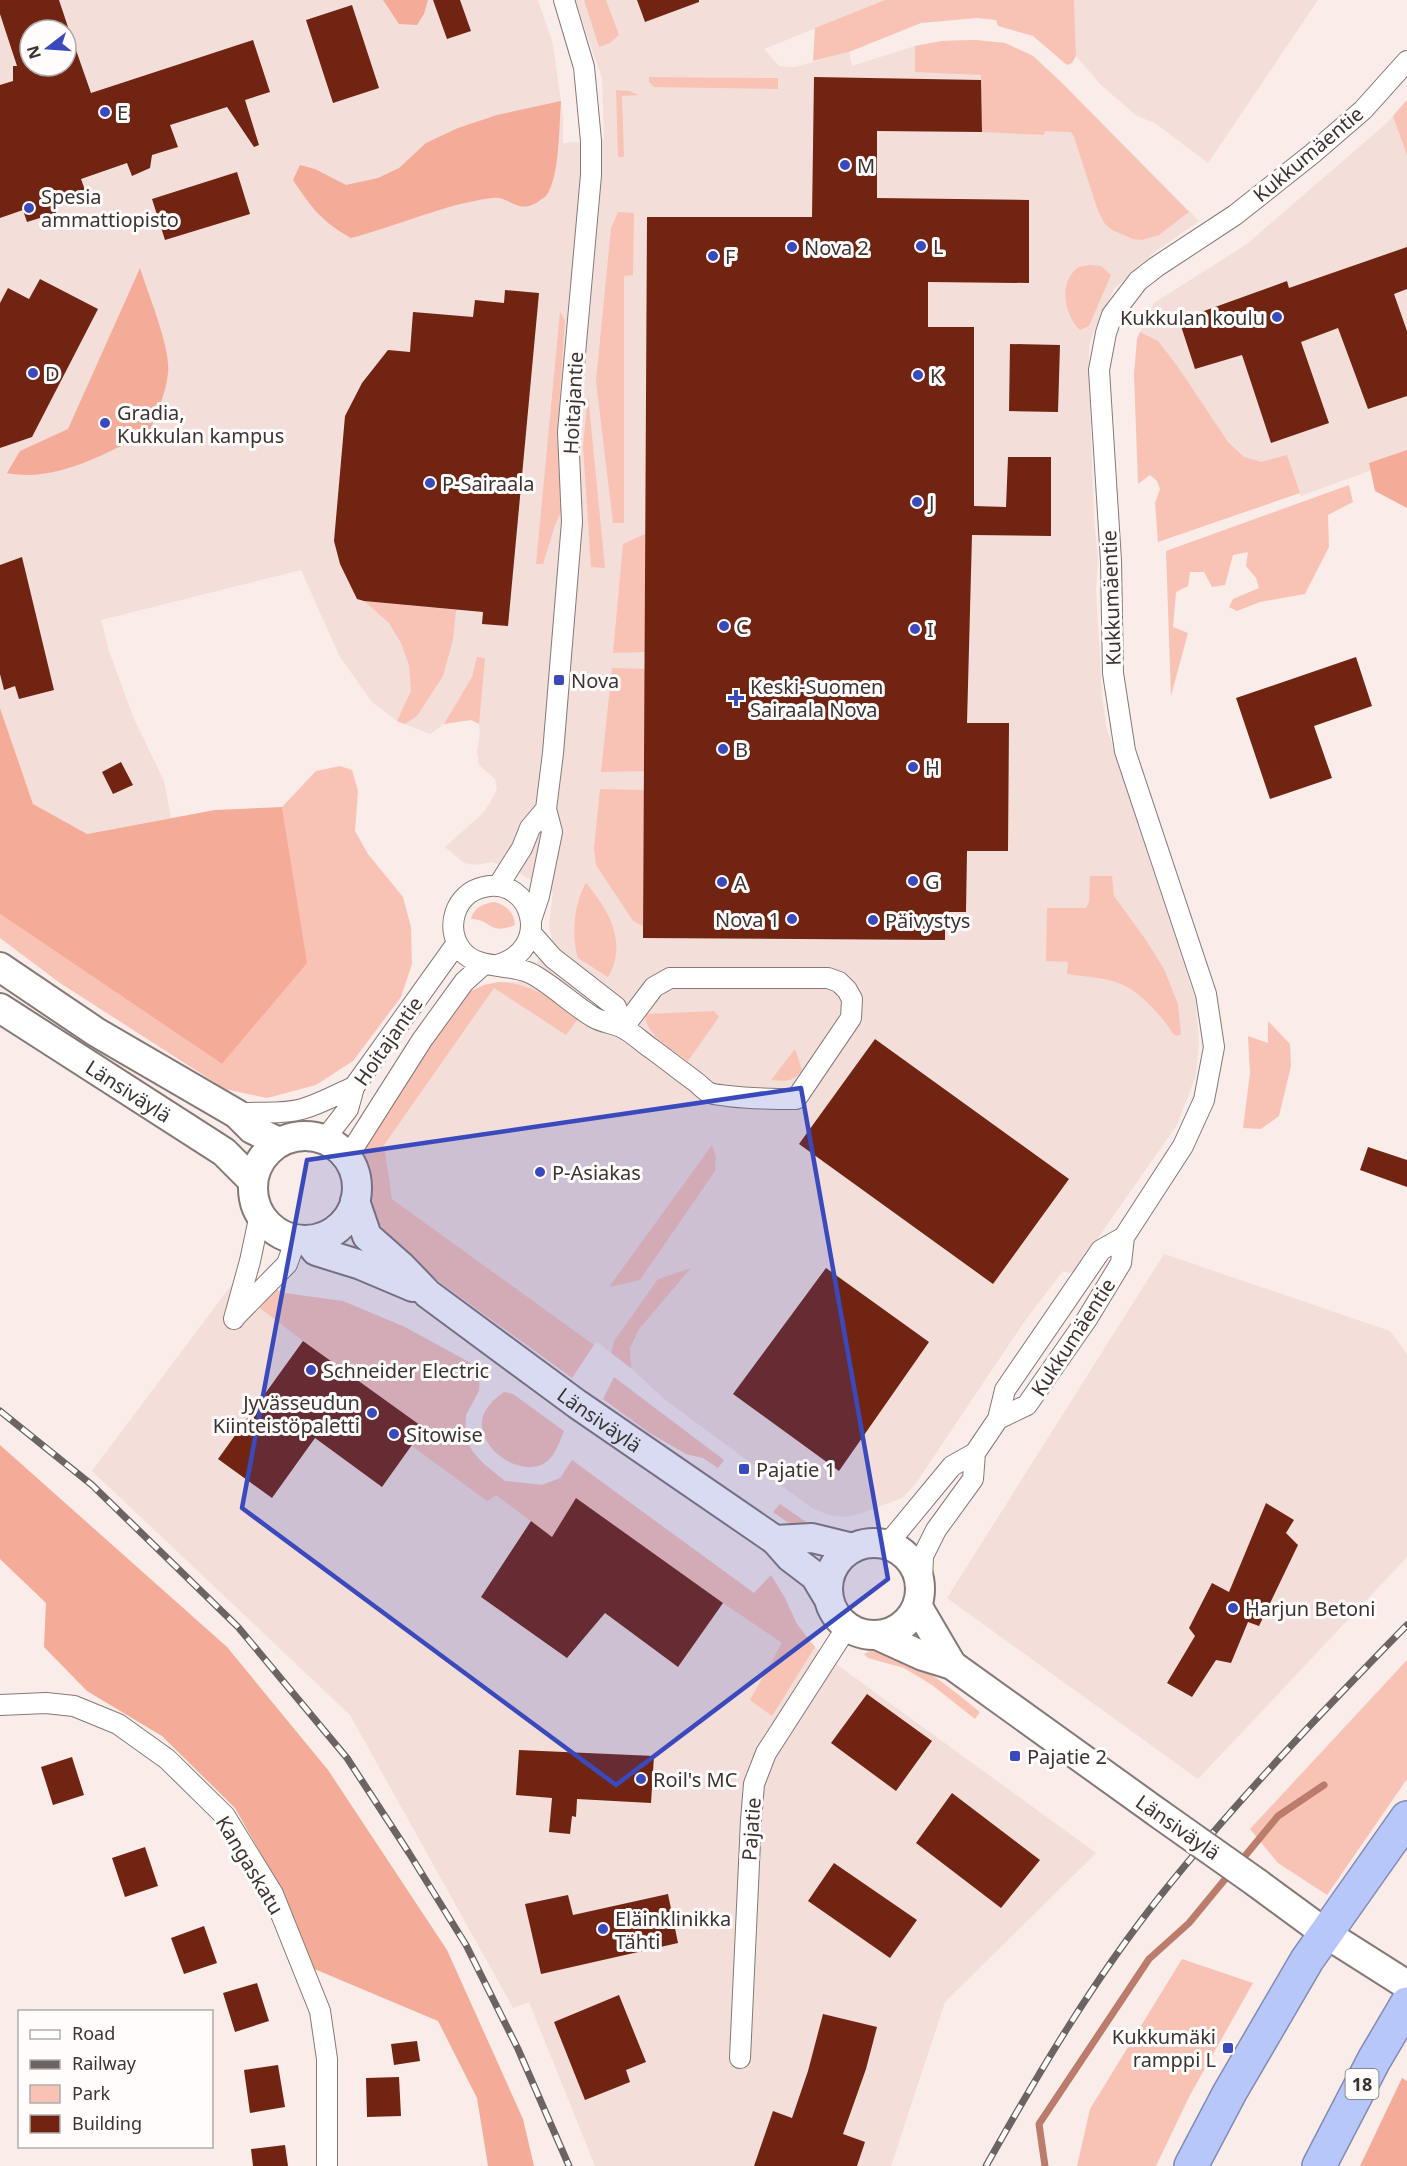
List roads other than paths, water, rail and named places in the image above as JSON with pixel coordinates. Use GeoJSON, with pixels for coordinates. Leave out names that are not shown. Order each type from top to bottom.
{"type":"FeatureCollection","features":[{"type":"Feature","properties":{"kind":"highway"},"geometry":{"type":"LineString","coordinates":[[1191,2166],[1236,2082],[1307,1960],[1407,1818]]}},
{"type":"Feature","properties":{"kind":"highway","name":"18"},"geometry":{"type":"LineString","coordinates":[[1319,2166],[1374,2060],[1407,2004]]}},
{"type":"Feature","properties":{"kind":"main road","name":"Länsiväylä"},"geometry":{"type":"LineString","coordinates":[[0,957],[10,973],[96,1032],[237,1114],[252,1129],[279,1142]]}},
{"type":"Feature","properties":{"kind":"main road","name":"Länsiväylä"},"geometry":{"type":"LineString","coordinates":[[0,1008],[224,1152],[253,1181]]}},
{"type":"Feature","properties":{"kind":"main road"},"geometry":{"type":"LineString","coordinates":[[302,1137],[324,1140],[337,1147],[347,1158],[356,1179],[355,1201],[346,1220],[338,1228],[319,1238],[302,1240],[275,1231],[260,1214],[255,1203],[253,1181],[263,1158],[279,1142],[302,1137]]}},
{"type":"Feature","properties":{"kind":"main road","name":"Länsiväylä"},"geometry":{"type":"LineString","coordinates":[[355,1201],[367,1236],[428,1294],[578,1404],[775,1540],[790,1557],[815,1575],[827,1596]]}},
{"type":"Feature","properties":{"kind":"main road","name":"Länsiväylä"},"geometry":{"type":"LineString","coordinates":[[302,1240],[316,1251],[361,1265],[428,1294]]}},
{"type":"Feature","properties":{"kind":"main road"},"geometry":{"type":"LineString","coordinates":[[775,1540],[813,1538],[853,1548]]}},
{"type":"Feature","properties":{"kind":"main road"},"geometry":{"type":"LineString","coordinates":[[870,1542],[886,1543],[902,1551],[914,1563],[920,1594],[908,1621],[896,1632],[879,1636],[859,1633],[847,1627],[834,1614],[827,1596],[828,1576],[836,1562],[853,1548],[870,1542]]}},
{"type":"Feature","properties":{"kind":"main road","name":"Länsiväylä"},"geometry":{"type":"LineString","coordinates":[[920,1594],[952,1665]]}},
{"type":"Feature","properties":{"kind":"main road","name":"Länsiväylä"},"geometry":{"type":"LineString","coordinates":[[879,1636],[924,1656],[952,1665],[1325,1934],[1396,1978]]}},
{"type":"Feature","properties":{"kind":"street","name":"Hoitajantie"},"geometry":{"type":"LineString","coordinates":[[531,926],[552,832],[546,809],[553,753],[572,522],[568,432],[591,175],[591,141],[584,67],[564,0]]}},
{"type":"Feature","properties":{"kind":"street","name":"Kukkumäentie"},"geometry":{"type":"LineString","coordinates":[[998,1419],[1027,1405],[1087,1319],[1121,1263],[1124,1237],[1183,1146],[1204,1100],[1214,1047],[1206,994],[1125,751],[1113,673],[1111,561],[1099,370],[1106,333],[1112,315],[1138,281],[1234,215],[1312,154],[1363,110],[1407,61]]}},
{"type":"Feature","properties":{"kind":"street","name":"Hoitajantie"},"geometry":{"type":"LineString","coordinates":[[498,886],[522,848],[530,828],[546,809]]}},
{"type":"Feature","properties":{"kind":"street"},"geometry":{"type":"LineString","coordinates":[[491,964],[509,961],[519,954],[527,944],[531,926],[528,908],[521,898],[510,890],[498,886],[485,886],[473,891],[462,899],[455,910],[453,932],[464,953],[473,960],[530,973],[591,1016],[603,1023],[623,1028],[711,1093],[749,1099],[796,1099],[851,1018],[852,999],[840,982],[828,978],[670,978],[654,987],[623,1028]]}},
{"type":"Feature","properties":{"kind":"street"},"geometry":{"type":"LineString","coordinates":[[531,926],[552,958],[616,1007],[623,1028]]}},
{"type":"Feature","properties":{"kind":"street","name":"Hoitajantie"},"geometry":{"type":"LineString","coordinates":[[324,1140],[348,1109],[354,1087],[457,943]]}},
{"type":"Feature","properties":{"kind":"street","name":"Hoitajantie"},"geometry":{"type":"LineString","coordinates":[[347,1158],[422,1040],[464,982],[491,964]]}},
{"type":"Feature","properties":{"kind":"street"},"geometry":{"type":"LineString","coordinates":[[237,1114],[303,1109],[354,1087]]}},
{"type":"Feature","properties":{"kind":"street"},"geometry":{"type":"LineString","coordinates":[[260,1214],[234,1319],[287,1264],[302,1240]]}},
{"type":"Feature","properties":{"kind":"street","name":"Kukkumäentie"},"geometry":{"type":"LineString","coordinates":[[886,1543],[952,1466],[975,1453],[998,1419],[1005,1390],[1101,1250],[1124,1237]]}},
{"type":"Feature","properties":{"kind":"street","name":"Kukkumäentie"},"geometry":{"type":"LineString","coordinates":[[920,1594],[924,1556],[936,1530],[973,1479],[975,1453]]}},
{"type":"Feature","properties":{"kind":"street","name":"Pajatie"},"geometry":{"type":"LineString","coordinates":[[740,2058],[754,1784],[766,1753],[847,1627]]}},
{"type":"Feature","properties":{"kind":"street","name":"Kangaskatu"},"geometry":{"type":"LineString","coordinates":[[0,1705],[36,1703],[74,1706],[118,1724],[167,1759],[225,1816],[273,1894],[320,2011],[327,2059],[327,2166]]}},
{"type":"Feature","properties":{"kind":"waterway"},"geometry":{"type":"LineString","coordinates":[[1240,1862],[1278,1816],[1324,1785]]}},
{"type":"Feature","properties":{"kind":"waterway"},"geometry":{"type":"LineString","coordinates":[[1045,2166],[1039,2124],[1149,1959],[1189,1923],[1231,1872]]}},
{"type":"Feature","properties":{"kind":"railway"},"geometry":{"type":"LineString","coordinates":[[0,1411],[92,1485],[238,1627],[347,1758],[466,1945],[518,2049],[569,2166]]}},
{"type":"Feature","properties":{"kind":"railway"},"geometry":{"type":"LineString","coordinates":[[986,2166],[1068,2027],[1136,1927],[1250,1791],[1407,1625]]}},
{"type":"Feature","properties":{"kind":"place","name":"E"},"geometry":{"type":"Point","coordinates":[105,112]}},
{"type":"Feature","properties":{"kind":"place","name":"M"},"geometry":{"type":"Point","coordinates":[845,165]}},
{"type":"Feature","properties":{"kind":"place","name":"Spesia ammattiopisto"},"geometry":{"type":"Point","coordinates":[29,208]}},
{"type":"Feature","properties":{"kind":"place","name":"L"},"geometry":{"type":"Point","coordinates":[921,246]}},
{"type":"Feature","properties":{"kind":"place","name":"Nova 2"},"geometry":{"type":"Point","coordinates":[792,247]}},
{"type":"Feature","properties":{"kind":"place","name":"F"},"geometry":{"type":"Point","coordinates":[713,256]}},
{"type":"Feature","properties":{"kind":"place","name":"Kukkulan koulu"},"geometry":{"type":"Point","coordinates":[1277,317]}},
{"type":"Feature","properties":{"kind":"place","name":"D"},"geometry":{"type":"Point","coordinates":[33,373]}},
{"type":"Feature","properties":{"kind":"place","name":"K"},"geometry":{"type":"Point","coordinates":[918,375]}},
{"type":"Feature","properties":{"kind":"place","name":"Gradia, Kukkulan kampus"},"geometry":{"type":"Point","coordinates":[105,423]}},
{"type":"Feature","properties":{"kind":"place","name":"P-Sairaala"},"geometry":{"type":"Point","coordinates":[430,483]}},
{"type":"Feature","properties":{"kind":"place","name":"J"},"geometry":{"type":"Point","coordinates":[917,502]}},
{"type":"Feature","properties":{"kind":"place","name":"C"},"geometry":{"type":"Point","coordinates":[724,626]}},
{"type":"Feature","properties":{"kind":"place","name":"I"},"geometry":{"type":"Point","coordinates":[915,629]}},
{"type":"Feature","properties":{"kind":"place","name":"Nova"},"geometry":{"type":"Point","coordinates":[559,680]}},
{"type":"Feature","properties":{"kind":"place","name":"Keski-Suomen Sairaala Nova"},"geometry":{"type":"Point","coordinates":[736,698]}},
{"type":"Feature","properties":{"kind":"place","name":"B"},"geometry":{"type":"Point","coordinates":[723,749]}},
{"type":"Feature","properties":{"kind":"place","name":"H"},"geometry":{"type":"Point","coordinates":[913,767]}},
{"type":"Feature","properties":{"kind":"place","name":"G"},"geometry":{"type":"Point","coordinates":[913,881]}},
{"type":"Feature","properties":{"kind":"place","name":"A"},"geometry":{"type":"Point","coordinates":[722,882]}},
{"type":"Feature","properties":{"kind":"place","name":"Nova 1"},"geometry":{"type":"Point","coordinates":[792,919]}},
{"type":"Feature","properties":{"kind":"place","name":"Päivystys"},"geometry":{"type":"Point","coordinates":[873,920]}},
{"type":"Feature","properties":{"kind":"place","name":"P-Asiakas"},"geometry":{"type":"Point","coordinates":[540,1172]}},
{"type":"Feature","properties":{"kind":"place","name":"Schneider Electric"},"geometry":{"type":"Point","coordinates":[311,1370]}},
{"type":"Feature","properties":{"kind":"place","name":"Jyvässeudun Kiinteistöpaletti"},"geometry":{"type":"Point","coordinates":[372,1413]}},
{"type":"Feature","properties":{"kind":"place","name":"Sitowise"},"geometry":{"type":"Point","coordinates":[394,1434]}},
{"type":"Feature","properties":{"kind":"place","name":"Pajatie 1"},"geometry":{"type":"Point","coordinates":[744,1469]}},
{"type":"Feature","properties":{"kind":"place","name":"Harjun Betoni"},"geometry":{"type":"Point","coordinates":[1233,1608]}},
{"type":"Feature","properties":{"kind":"place","name":"Pajatie 2"},"geometry":{"type":"Point","coordinates":[1015,1756]}},
{"type":"Feature","properties":{"kind":"place","name":"Roil's MC"},"geometry":{"type":"Point","coordinates":[641,1779]}},
{"type":"Feature","properties":{"kind":"place","name":"Eläinklinikka Tähti"},"geometry":{"type":"Point","coordinates":[603,1929]}},
{"type":"Feature","properties":{"kind":"place","name":"Kukkumäki ramppi L"},"geometry":{"type":"Point","coordinates":[1228,2048]}}]}
